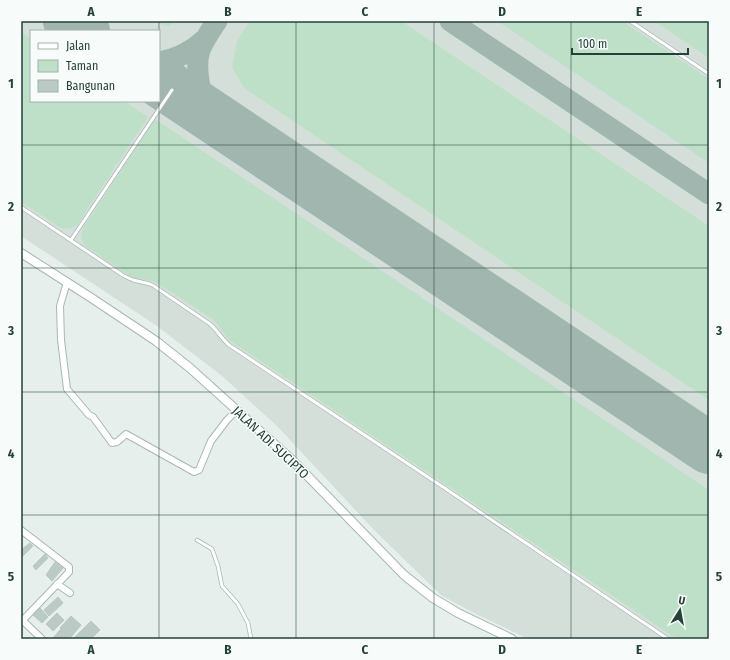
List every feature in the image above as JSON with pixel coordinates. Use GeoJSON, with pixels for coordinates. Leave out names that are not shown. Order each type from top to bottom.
{"type":"FeatureCollection","features":[{"type":"Feature","properties":{"kind":"street","name":"JALAN ADI SUCIPTO"},"geometry":{"type":"LineString","coordinates":[[21,253],[156,341],[190,368],[292,460],[404,575],[433,598],[512,639]]}},
{"type":"Feature","properties":{"kind":"street"},"geometry":{"type":"LineString","coordinates":[[67,282],[60,306],[61,340],[67,389],[89,415],[93,417],[112,443],[117,442],[126,434],[194,472],[199,470],[211,441],[237,410]]}},
{"type":"Feature","properties":{"kind":"street"},"geometry":{"type":"LineString","coordinates":[[21,530],[69,567],[69,572],[21,620],[42,639]]}},
{"type":"Feature","properties":{"kind":"street"},"geometry":{"type":"LineString","coordinates":[[57,584],[70,593]]}},
{"type":"Feature","properties":{"kind":"lane"},"geometry":{"type":"LineString","coordinates":[[630,21],[709,74]]}},
{"type":"Feature","properties":{"kind":"lane"},"geometry":{"type":"LineString","coordinates":[[71,240],[172,90]]}},
{"type":"Feature","properties":{"kind":"lane"},"geometry":{"type":"LineString","coordinates":[[21,207],[129,279],[154,286],[210,324],[229,345],[668,639]]}},
{"type":"Feature","properties":{"kind":"lane"},"geometry":{"type":"LineString","coordinates":[[197,540],[212,549],[218,566],[222,586],[238,604],[248,623],[251,639]]}},
{"type":"Feature","properties":{"kind":"shaded area"},"geometry":{"type":"Polygon","coordinates":[[[21,21],[709,21],[709,639],[528,639],[441,595],[375,531],[277,426],[222,376],[157,326],[21,236],[21,21]]]}},
{"type":"Feature","properties":{"kind":"green space"},"geometry":{"type":"Polygon","coordinates":[[[147,21],[176,21],[169,26],[147,21]]]}},
{"type":"Feature","properties":{"kind":"green space"},"geometry":{"type":"Polygon","coordinates":[[[250,21],[401,21],[709,226],[709,400],[244,88],[232,67],[237,41],[250,21]]]}},
{"type":"Feature","properties":{"kind":"green space"},"geometry":{"type":"Polygon","coordinates":[[[497,21],[622,21],[709,79],[709,163],[497,21]]]}},
{"type":"Feature","properties":{"kind":"green space"},"geometry":{"type":"Polygon","coordinates":[[[654,21],[709,21],[709,58],[654,21]]]}},
{"type":"Feature","properties":{"kind":"green space"},"geometry":{"type":"Polygon","coordinates":[[[21,32],[30,38],[30,102],[126,102],[148,117],[77,225],[69,229],[61,228],[21,202],[21,32]]]}},
{"type":"Feature","properties":{"kind":"green space"},"geometry":{"type":"Polygon","coordinates":[[[155,119],[709,490],[709,639],[677,639],[229,340],[214,320],[154,281],[132,278],[84,245],[81,236],[83,228],[155,119]]]}},
{"type":"Feature","properties":{"kind":"building"},"geometry":{"type":"Polygon","coordinates":[[[30,543],[33,546],[21,558],[21,550],[30,543]]]}},
{"type":"Feature","properties":{"kind":"building"},"geometry":{"type":"Polygon","coordinates":[[[45,554],[48,558],[36,570],[33,566],[45,554]]]}},
{"type":"Feature","properties":{"kind":"building"},"geometry":{"type":"Polygon","coordinates":[[[55,562],[63,568],[52,581],[46,575],[55,562]]]}},
{"type":"Feature","properties":{"kind":"building"},"geometry":{"type":"Polygon","coordinates":[[[58,597],[63,603],[49,616],[44,610],[58,597]]]}},
{"type":"Feature","properties":{"kind":"building"},"geometry":{"type":"Polygon","coordinates":[[[40,608],[48,617],[42,623],[33,615],[40,608]]]}},
{"type":"Feature","properties":{"kind":"building"},"geometry":{"type":"Polygon","coordinates":[[[57,613],[64,620],[53,631],[46,624],[57,613]]]}},
{"type":"Feature","properties":{"kind":"building"},"geometry":{"type":"Polygon","coordinates":[[[71,616],[81,625],[71,637],[60,628],[71,616]]]}},
{"type":"Feature","properties":{"kind":"building"},"geometry":{"type":"Polygon","coordinates":[[[91,621],[100,630],[91,639],[73,639],[91,621]]]}},
{"type":"Feature","properties":{"kind":"building"},"geometry":{"type":"Polygon","coordinates":[[[61,629],[70,637],[69,639],[52,639],[61,629]]]}},
{"type":"Feature","properties":{"kind":"taxiway"},"geometry":{"type":"LineString","coordinates":[[217,21],[200,50],[198,71],[204,100],[223,124]]}},
{"type":"Feature","properties":{"kind":"taxiway"},"geometry":{"type":"LineString","coordinates":[[450,21],[709,194]]}},
{"type":"Feature","properties":{"kind":"taxiway"},"geometry":{"type":"LineString","coordinates":[[160,62],[172,59],[183,54],[204,40]]}},
{"type":"Feature","properties":{"kind":"runway"},"geometry":{"type":"LineString","coordinates":[[69,21],[82,30]]}},
{"type":"Feature","properties":{"kind":"runway"},"geometry":{"type":"LineString","coordinates":[[160,82],[709,448]]}}]}
